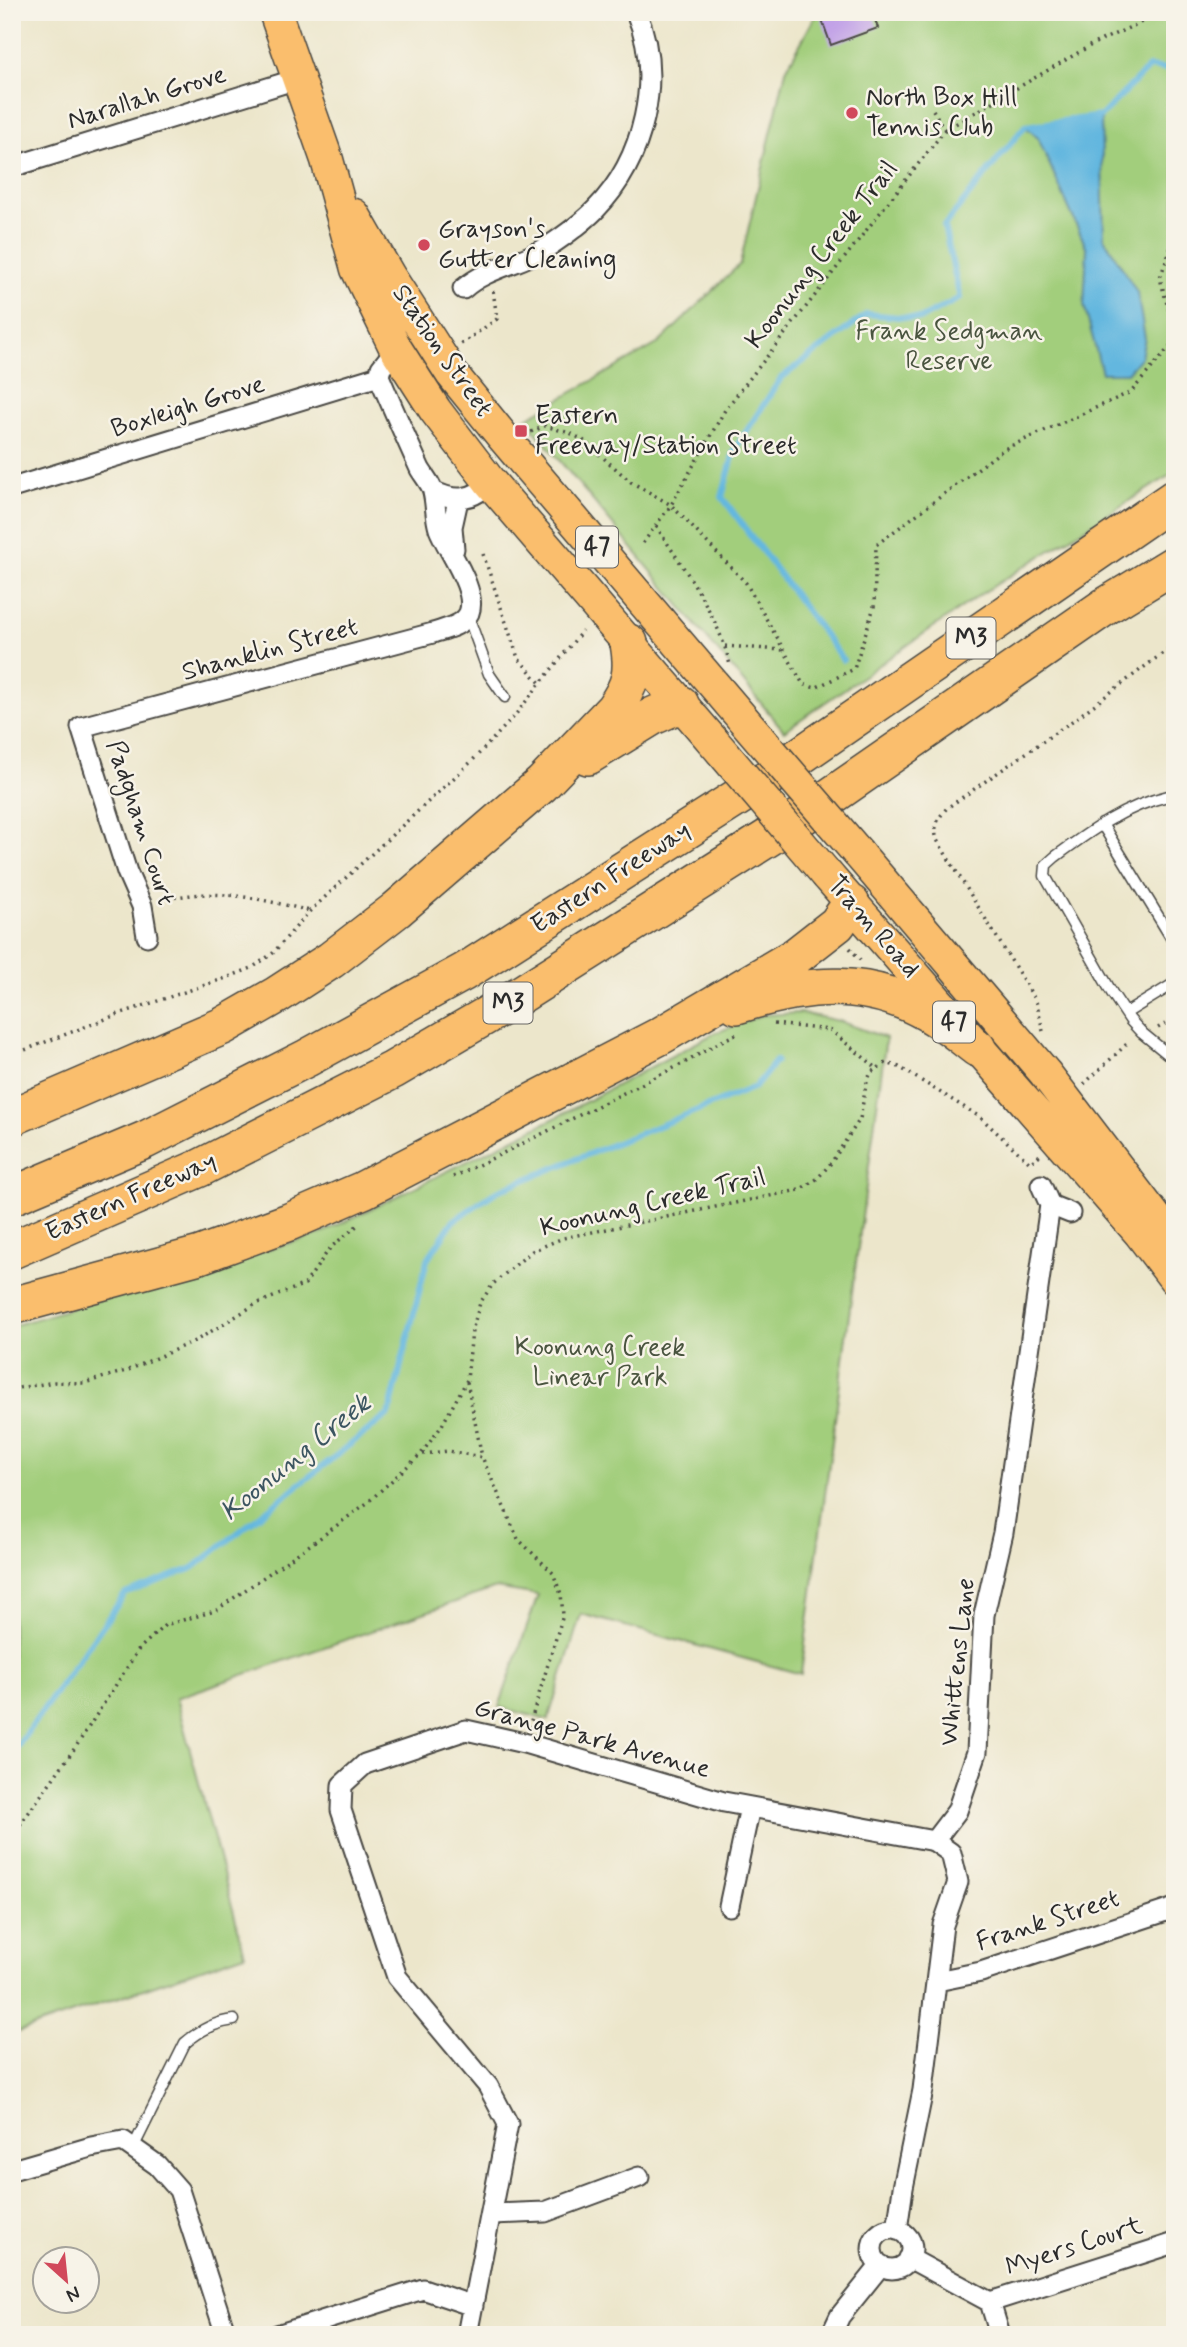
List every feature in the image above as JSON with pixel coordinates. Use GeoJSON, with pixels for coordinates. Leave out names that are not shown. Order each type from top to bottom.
{"type":"FeatureCollection","features":[{"type":"Feature","properties":{"kind":"highway","name":"Eastern Freeway"},"geometry":{"type":"LineString","coordinates":[[12,1196],[145,1140],[307,1058],[464,972],[768,778],[1175,498]]}},
{"type":"Feature","properties":{"kind":"highway","name":"Eastern Freeway"},"geometry":{"type":"LineString","coordinates":[[12,1250],[200,1168],[393,1070],[501,1007],[804,816],[1106,606],[1175,564]]}},
{"type":"Feature","properties":{"kind":"highway"},"geometry":{"type":"LineString","coordinates":[[12,1117],[222,1026],[331,960],[396,910],[542,784],[614,709],[624,696],[631,678],[629,643]]}},
{"type":"Feature","properties":{"kind":"highway"},"geometry":{"type":"LineString","coordinates":[[542,784],[653,716],[680,704]]}},
{"type":"Feature","properties":{"kind":"highway"},"geometry":{"type":"LineString","coordinates":[[12,1306],[200,1255],[289,1222],[363,1190],[662,1035],[796,956],[837,924],[852,904]]}},
{"type":"Feature","properties":{"kind":"highway"},"geometry":{"type":"LineString","coordinates":[[662,1035],[716,1012],[768,996],[839,986],[890,995],[938,1018],[976,1048]]}},
{"type":"Feature","properties":{"kind":"main road","name":"Station Street"},"geometry":{"type":"LineString","coordinates":[[275,12],[327,160],[357,269],[396,349],[435,410],[490,482],[680,704]]}},
{"type":"Feature","properties":{"kind":"main road","name":"Station Street"},"geometry":{"type":"LineString","coordinates":[[327,160],[383,264],[503,437],[743,719]]}},
{"type":"Feature","properties":{"kind":"main road"},"geometry":{"type":"LineString","coordinates":[[396,349],[408,345],[449,357],[471,421],[489,448],[493,463],[490,482]]}},
{"type":"Feature","properties":{"kind":"main road"},"geometry":{"type":"LineString","coordinates":[[680,704],[699,701],[719,704],[743,719]]}},
{"type":"Feature","properties":{"kind":"main road","name":"Tram Road"},"geometry":{"type":"LineString","coordinates":[[680,704],[976,1048],[1140,1233],[1175,1279]]}},
{"type":"Feature","properties":{"kind":"main road","name":"Tram Road"},"geometry":{"type":"LineString","coordinates":[[743,719],[1045,1073],[1175,1243]]}},
{"type":"Feature","properties":{"kind":"main road"},"geometry":{"type":"LineString","coordinates":[[852,904],[859,854]]}},
{"type":"Feature","properties":{"kind":"street"},"geometry":{"type":"LineString","coordinates":[[463,289],[473,280],[491,271],[547,248],[595,210],[629,163],[646,108],[649,82],[649,56],[636,12]]}},
{"type":"Feature","properties":{"kind":"street","name":"Narallah Grove"},"geometry":{"type":"LineString","coordinates":[[12,167],[297,79]]}},
{"type":"Feature","properties":{"kind":"street","name":"Station Street"},"geometry":{"type":"LineString","coordinates":[[379,376],[381,368],[396,349]]}},
{"type":"Feature","properties":{"kind":"street"},"geometry":{"type":"LineString","coordinates":[[379,376],[421,471],[433,491],[439,529],[455,557],[468,593],[468,615]]}},
{"type":"Feature","properties":{"kind":"street","name":"Boxleigh Grove"},"geometry":{"type":"LineString","coordinates":[[12,488],[379,376]]}},
{"type":"Feature","properties":{"kind":"street"},"geometry":{"type":"LineString","coordinates":[[433,491],[458,500],[482,491],[490,482]]}},
{"type":"Feature","properties":{"kind":"street"},"geometry":{"type":"LineString","coordinates":[[455,557],[452,527],[458,500]]}},
{"type":"Feature","properties":{"kind":"street","name":"Shanklin Street"},"geometry":{"type":"LineString","coordinates":[[82,727],[433,633],[460,623],[468,615]]}},
{"type":"Feature","properties":{"kind":"street","name":"Padgham Court"},"geometry":{"type":"LineString","coordinates":[[82,727],[127,872],[142,906],[147,936]]}},
{"type":"Feature","properties":{"kind":"street"},"geometry":{"type":"LineString","coordinates":[[1041,1185],[1050,1205],[1070,1213]]}},
{"type":"Feature","properties":{"kind":"street","name":"Whittens Lane"},"geometry":{"type":"LineString","coordinates":[[934,1840],[957,1811],[976,1752],[984,1615],[1003,1534],[1050,1205]]}},
{"type":"Feature","properties":{"kind":"street","name":"Grange Park Avenue"},"geometry":{"type":"LineString","coordinates":[[467,2335],[508,2124],[488,2085],[397,1977],[341,1810],[342,1785],[365,1764],[466,1730],[524,1743],[724,1802],[934,1840]]}},
{"type":"Feature","properties":{"kind":"street"},"geometry":{"type":"LineString","coordinates":[[729,1906],[750,1807]]}},
{"type":"Feature","properties":{"kind":"street"},"geometry":{"type":"LineString","coordinates":[[897,2230],[923,2090],[943,1926],[958,1882],[951,1853],[934,1840]]}},
{"type":"Feature","properties":{"kind":"street","name":"Frank Street"},"geometry":{"type":"LineString","coordinates":[[937,1981],[981,1972],[1175,1908]]}},
{"type":"Feature","properties":{"kind":"street"},"geometry":{"type":"LineString","coordinates":[[12,2170],[91,2147],[122,2141],[157,2165],[180,2190],[226,2335]]}},
{"type":"Feature","properties":{"kind":"street"},"geometry":{"type":"LineString","coordinates":[[491,2214],[545,2213],[639,2177]]}},
{"type":"Feature","properties":{"kind":"street"},"geometry":{"type":"LineString","coordinates":[[897,2230],[909,2239],[909,2258],[900,2267],[881,2265],[873,2255],[873,2242],[881,2232],[897,2230]]}},
{"type":"Feature","properties":{"kind":"street","name":"Myers Court"},"geometry":{"type":"LineString","coordinates":[[990,2302],[1175,2243]]}},
{"type":"Feature","properties":{"kind":"street"},"geometry":{"type":"LineString","coordinates":[[909,2258],[990,2302],[1000,2335]]}},
{"type":"Feature","properties":{"kind":"street"},"geometry":{"type":"LineString","coordinates":[[831,2335],[840,2316],[881,2265]]}},
{"type":"Feature","properties":{"kind":"street"},"geometry":{"type":"LineString","coordinates":[[277,2335],[424,2289],[473,2306]]}},
{"type":"Feature","properties":{"kind":"lane"},"geometry":{"type":"LineString","coordinates":[[468,615],[489,674],[505,696]]}},
{"type":"Feature","properties":{"kind":"lane"},"geometry":{"type":"LineString","coordinates":[[1175,800],[1168,796],[1126,809],[1046,864],[1045,876],[1126,1013],[1142,1033],[1175,1060]]}},
{"type":"Feature","properties":{"kind":"lane"},"geometry":{"type":"LineString","coordinates":[[1102,824],[1175,944]]}},
{"type":"Feature","properties":{"kind":"lane"},"geometry":{"type":"LineString","coordinates":[[1126,1013],[1175,984]]}},
{"type":"Feature","properties":{"kind":"lane"},"geometry":{"type":"LineString","coordinates":[[133,2148],[185,2043],[219,2021],[234,2020]]}},
{"type":"Feature","properties":{"kind":"path","name":"Koonung Creek Trail"},"geometry":{"type":"LineString","coordinates":[[643,543],[670,505],[725,410],[945,130],[1093,44],[1164,12]]}},
{"type":"Feature","properties":{"kind":"path"},"geometry":{"type":"LineString","coordinates":[[933,110],[945,130]]}},
{"type":"Feature","properties":{"kind":"path"},"geometry":{"type":"LineString","coordinates":[[1175,235],[1160,278],[1175,334]]}},
{"type":"Feature","properties":{"kind":"path"},"geometry":{"type":"LineString","coordinates":[[449,357],[496,319],[491,271]]}},
{"type":"Feature","properties":{"kind":"path"},"geometry":{"type":"LineString","coordinates":[[526,433],[545,426],[570,433],[583,440],[631,482],[670,505],[746,583],[803,684],[815,688],[853,669],[874,607],[876,545],[1004,449],[1131,392],[1175,341]]}},
{"type":"Feature","properties":{"kind":"path"},"geometry":{"type":"LineString","coordinates":[[656,526],[694,582],[726,646],[732,673]]}},
{"type":"Feature","properties":{"kind":"path"},"geometry":{"type":"LineString","coordinates":[[483,554],[517,658],[541,684]]}},
{"type":"Feature","properties":{"kind":"path"},"geometry":{"type":"LineString","coordinates":[[12,1055],[116,1015],[252,968],[272,953],[310,911],[471,762],[512,719],[582,631]]}},
{"type":"Feature","properties":{"kind":"path"},"geometry":{"type":"LineString","coordinates":[[1044,1033],[1036,1001],[937,840],[935,834],[938,818],[947,808],[1064,727],[1175,644]]}},
{"type":"Feature","properties":{"kind":"path"},"geometry":{"type":"LineString","coordinates":[[726,646],[782,650]]}},
{"type":"Feature","properties":{"kind":"path"},"geometry":{"type":"LineString","coordinates":[[142,906],[180,895],[244,895],[310,911]]}},
{"type":"Feature","properties":{"kind":"path"},"geometry":{"type":"LineString","coordinates":[[845,940],[864,970]]}},
{"type":"Feature","properties":{"kind":"path"},"geometry":{"type":"LineString","coordinates":[[1090,1077],[1126,1043],[1175,1018]]}},
{"type":"Feature","properties":{"kind":"path"},"geometry":{"type":"LineString","coordinates":[[770,1024],[830,1030],[878,1069],[886,1063],[899,1067],[980,1117],[1030,1163],[1057,1139]]}},
{"type":"Feature","properties":{"kind":"path"},"geometry":{"type":"LineString","coordinates":[[443,1181],[536,1139],[681,1065],[730,1036],[744,1032]]}},
{"type":"Feature","properties":{"kind":"path","name":"Koonung Creek Trail"},"geometry":{"type":"LineString","coordinates":[[12,1836],[77,1745],[139,1649],[165,1625],[215,1611],[367,1503],[421,1454],[441,1427],[467,1380],[472,1331],[480,1303],[493,1284],[532,1251],[563,1238],[799,1190],[817,1179],[831,1163],[860,1119],[866,1085],[871,1072],[878,1069]]}},
{"type":"Feature","properties":{"kind":"path"},"geometry":{"type":"LineString","coordinates":[[12,1389],[55,1382],[84,1383],[127,1371],[197,1340],[256,1304],[305,1284],[331,1248],[363,1219]]}},
{"type":"Feature","properties":{"kind":"path"},"geometry":{"type":"LineString","coordinates":[[467,1380],[482,1457],[519,1539],[552,1573],[561,1594],[563,1615],[524,1743]]}},
{"type":"Feature","properties":{"kind":"path"},"geometry":{"type":"LineString","coordinates":[[421,1454],[448,1451],[482,1457]]}},
{"type":"Feature","properties":{"kind":"green space","name":"Frank Sedgman Reserve"},"geometry":{"type":"Polygon","coordinates":[[[1175,12],[1175,472],[981,594],[784,731],[525,419],[659,343],[740,264],[786,70],[817,13],[1175,12]]]}},
{"type":"Feature","properties":{"kind":"green space","name":"Koonung Creek Linear Park"},"geometry":{"type":"Polygon","coordinates":[[[801,1013],[839,1021],[886,1038],[801,1674],[581,1614],[548,1720],[499,1707],[538,1595],[496,1588],[176,1698],[245,1954],[12,2034],[12,1326],[320,1234],[559,1116],[713,1034],[762,1015],[801,1013]]]}},
{"type":"Feature","properties":{"kind":"water"},"geometry":{"type":"Polygon","coordinates":[[[1101,116],[1104,238],[1137,292],[1145,338],[1141,357],[1127,373],[1102,373],[1084,305],[1087,249],[1038,138],[1025,126],[1101,116]]]}},
{"type":"Feature","properties":{"kind":"building"},"geometry":{"type":"Polygon","coordinates":[[[819,12],[872,12],[878,28],[831,45],[819,12]]]}},
{"type":"Feature","properties":{"kind":"waterway","name":"Koonung Creek"},"geometry":{"type":"LineString","coordinates":[[843,660],[722,497],[735,449],[781,378],[867,314],[920,319],[960,298],[944,226],[1025,126],[1101,116],[1149,67],[1175,70]]}},
{"type":"Feature","properties":{"kind":"waterway","name":"Koonung Creek"},"geometry":{"type":"LineString","coordinates":[[12,1754],[125,1594],[193,1568],[389,1414],[427,1260],[453,1221],[497,1191],[755,1087],[776,1061]]}},
{"type":"Feature","properties":{"kind":"place","name":"North Box Hill Tennis Club"},"geometry":{"type":"Point","coordinates":[852,113]}},
{"type":"Feature","properties":{"kind":"place","name":"Grayson's Gutter Cleaning"},"geometry":{"type":"Point","coordinates":[424,245]}},
{"type":"Feature","properties":{"kind":"place","name":"Eastern Freeway/Station Street"},"geometry":{"type":"Point","coordinates":[521,431]}}]}
